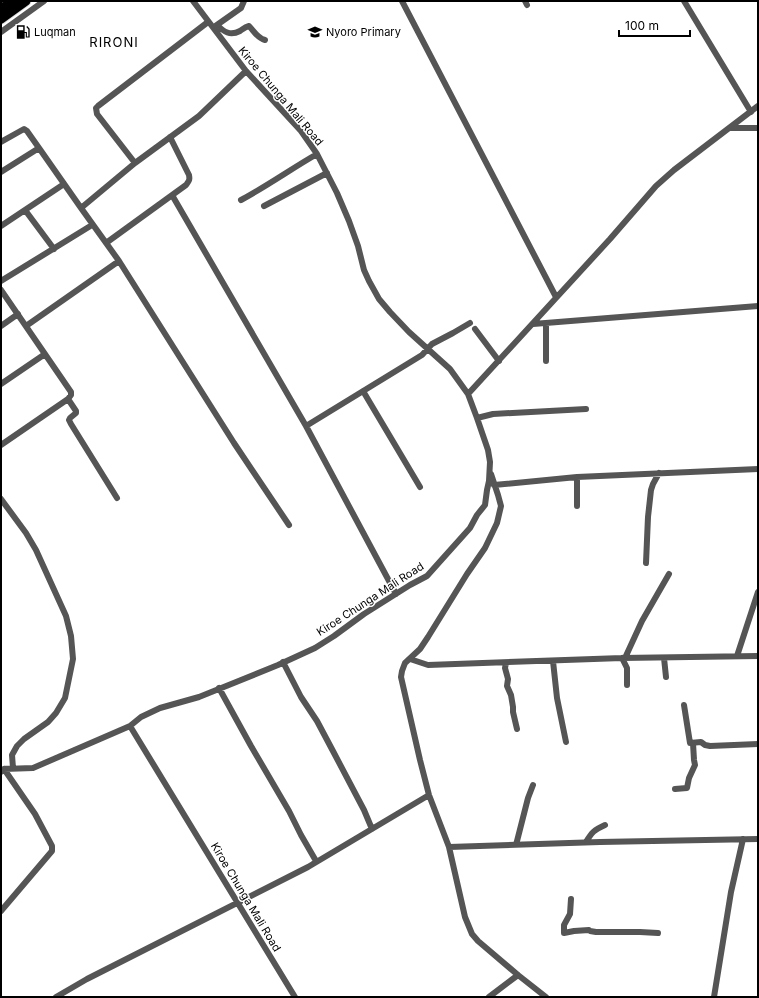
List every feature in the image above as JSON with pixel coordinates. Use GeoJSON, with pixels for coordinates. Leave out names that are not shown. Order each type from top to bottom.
{"type":"FeatureCollection","features":[{"type":"Feature","properties":{"kind":"highway"},"geometry":{"type":"LineString","coordinates":[[1,9],[12,1]]}},
{"type":"Feature","properties":{"kind":"highway"},"geometry":{"type":"LineString","coordinates":[[1,18],[26,1]]}},
{"type":"Feature","properties":{"kind":"street"},"geometry":{"type":"LineString","coordinates":[[1,4],[5,1]]}},
{"type":"Feature","properties":{"kind":"street"},"geometry":{"type":"LineString","coordinates":[[1,32],[44,1]]}},
{"type":"Feature","properties":{"kind":"street","name":"Kiroe Chunga Mali Road"},"geometry":{"type":"LineString","coordinates":[[3,771],[33,768],[130,726],[141,717],[160,708],[199,697],[315,648],[364,614],[427,576],[470,528],[477,515],[485,505],[489,481],[490,462],[488,450],[468,394],[450,369],[409,332],[379,299],[364,270],[358,246],[349,221],[317,154],[301,131],[246,71],[215,26],[208,22],[193,1]]}},
{"type":"Feature","properties":{"kind":"street"},"geometry":{"type":"LineString","coordinates":[[244,1],[241,8],[215,26],[228,33],[235,33],[249,26],[257,36],[265,40]]}},
{"type":"Feature","properties":{"kind":"street"},"geometry":{"type":"LineString","coordinates":[[402,1],[556,297]]}},
{"type":"Feature","properties":{"kind":"street"},"geometry":{"type":"LineString","coordinates":[[684,1],[751,112]]}},
{"type":"Feature","properties":{"kind":"street"},"geometry":{"type":"LineString","coordinates":[[135,163],[97,114],[96,108],[208,22]]}},
{"type":"Feature","properties":{"kind":"street"},"geometry":{"type":"LineString","coordinates":[[81,208],[135,163],[170,136],[200,116],[246,71]]}},
{"type":"Feature","properties":{"kind":"street"},"geometry":{"type":"LineString","coordinates":[[468,394],[610,239],[656,186],[674,170],[758,106]]}},
{"type":"Feature","properties":{"kind":"street"},"geometry":{"type":"LineString","coordinates":[[729,128],[758,128]]}},
{"type":"Feature","properties":{"kind":"street"},"geometry":{"type":"LineString","coordinates":[[1,142],[24,129],[27,131],[92,225],[119,261],[234,442],[289,525]]}},
{"type":"Feature","properties":{"kind":"street"},"geometry":{"type":"LineString","coordinates":[[106,243],[186,185],[190,179],[170,136]]}},
{"type":"Feature","properties":{"kind":"street"},"geometry":{"type":"LineString","coordinates":[[1,172],[39,148]]}},
{"type":"Feature","properties":{"kind":"street"},"geometry":{"type":"LineString","coordinates":[[241,200],[317,154]]}},
{"type":"Feature","properties":{"kind":"street"},"geometry":{"type":"LineString","coordinates":[[264,206],[327,173]]}},
{"type":"Feature","properties":{"kind":"street"},"geometry":{"type":"LineString","coordinates":[[1,226],[64,184]]}},
{"type":"Feature","properties":{"kind":"street"},"geometry":{"type":"LineString","coordinates":[[172,195],[306,426],[396,594]]}},
{"type":"Feature","properties":{"kind":"street"},"geometry":{"type":"LineString","coordinates":[[25,210],[54,249]]}},
{"type":"Feature","properties":{"kind":"street"},"geometry":{"type":"LineString","coordinates":[[1,281],[92,225]]}},
{"type":"Feature","properties":{"kind":"street"},"geometry":{"type":"LineString","coordinates":[[26,326],[119,261]]}},
{"type":"Feature","properties":{"kind":"street"},"geometry":{"type":"LineString","coordinates":[[1,290],[71,392],[68,399],[1,444]]}},
{"type":"Feature","properties":{"kind":"street"},"geometry":{"type":"LineString","coordinates":[[533,324],[758,306]]}},
{"type":"Feature","properties":{"kind":"street"},"geometry":{"type":"LineString","coordinates":[[1,326],[18,314]]}},
{"type":"Feature","properties":{"kind":"street"},"geometry":{"type":"LineString","coordinates":[[306,426],[422,355],[432,344],[453,334],[470,323]]}},
{"type":"Feature","properties":{"kind":"street"},"geometry":{"type":"LineString","coordinates":[[546,323],[546,361]]}},
{"type":"Feature","properties":{"kind":"street"},"geometry":{"type":"LineString","coordinates":[[475,329],[498,361]]}},
{"type":"Feature","properties":{"kind":"street"},"geometry":{"type":"LineString","coordinates":[[1,384],[45,354]]}},
{"type":"Feature","properties":{"kind":"street"},"geometry":{"type":"LineString","coordinates":[[363,391],[420,487]]}},
{"type":"Feature","properties":{"kind":"street"},"geometry":{"type":"LineString","coordinates":[[68,399],[76,411],[76,414],[69,420],[117,498]]}},
{"type":"Feature","properties":{"kind":"street"},"geometry":{"type":"LineString","coordinates":[[477,418],[493,414],[586,409]]}},
{"type":"Feature","properties":{"kind":"street"},"geometry":{"type":"LineString","coordinates":[[490,469],[501,506],[498,523],[485,548],[428,637],[420,649],[405,663],[401,677],[420,760],[430,795],[449,847],[465,917],[472,934],[478,941],[546,997]]}},
{"type":"Feature","properties":{"kind":"street"},"geometry":{"type":"LineString","coordinates":[[494,485],[577,477],[758,469]]}},
{"type":"Feature","properties":{"kind":"street"},"geometry":{"type":"LineString","coordinates":[[646,563],[650,496],[653,484],[659,473]]}},
{"type":"Feature","properties":{"kind":"street"},"geometry":{"type":"LineString","coordinates":[[577,477],[577,506]]}},
{"type":"Feature","properties":{"kind":"street"},"geometry":{"type":"LineString","coordinates":[[1,499],[26,533],[66,616],[72,636],[74,659],[65,698],[56,713],[48,722],[16,746],[12,755],[13,768],[3,771],[35,814],[52,846],[52,851],[47,859],[1,911]]}},
{"type":"Feature","properties":{"kind":"street"},"geometry":{"type":"LineString","coordinates":[[627,685],[627,668],[624,658],[642,621],[670,574]]}},
{"type":"Feature","properties":{"kind":"street"},"geometry":{"type":"LineString","coordinates":[[737,656],[758,592]]}},
{"type":"Feature","properties":{"kind":"street"},"geometry":{"type":"LineString","coordinates":[[410,659],[428,665],[624,658],[758,656]]}},
{"type":"Feature","properties":{"kind":"street"},"geometry":{"type":"LineString","coordinates":[[664,658],[666,677]]}},
{"type":"Feature","properties":{"kind":"street"},"geometry":{"type":"LineString","coordinates":[[553,661],[557,698],[566,742]]}},
{"type":"Feature","properties":{"kind":"street"},"geometry":{"type":"LineString","coordinates":[[283,662],[301,697],[317,721],[364,810],[372,829]]}},
{"type":"Feature","properties":{"kind":"street"},"geometry":{"type":"LineString","coordinates":[[506,663],[505,668],[508,679],[507,686],[511,695],[517,729]]}},
{"type":"Feature","properties":{"kind":"street"},"geometry":{"type":"LineString","coordinates":[[219,688],[254,752],[289,811],[300,835],[316,861],[313,864]]}},
{"type":"Feature","properties":{"kind":"street"},"geometry":{"type":"LineString","coordinates":[[675,789],[687,788],[695,765],[693,743],[690,743],[684,705]]}},
{"type":"Feature","properties":{"kind":"street","name":"Kiroe Chunga Mali Road"},"geometry":{"type":"LineString","coordinates":[[130,726],[295,997]]}},
{"type":"Feature","properties":{"kind":"street"},"geometry":{"type":"LineString","coordinates":[[693,743],[700,742],[710,746],[758,744]]}},
{"type":"Feature","properties":{"kind":"street"},"geometry":{"type":"LineString","coordinates":[[516,845],[528,798],[533,785]]}},
{"type":"Feature","properties":{"kind":"street"},"geometry":{"type":"LineString","coordinates":[[56,997],[87,979],[313,864],[430,795]]}},
{"type":"Feature","properties":{"kind":"street"},"geometry":{"type":"LineString","coordinates":[[586,842],[595,829],[605,825]]}},
{"type":"Feature","properties":{"kind":"street"},"geometry":{"type":"LineString","coordinates":[[714,997],[731,892],[743,839]]}},
{"type":"Feature","properties":{"kind":"street"},"geometry":{"type":"LineString","coordinates":[[449,847],[586,842],[758,839]]}},
{"type":"Feature","properties":{"kind":"street"},"geometry":{"type":"LineString","coordinates":[[571,899],[570,914],[564,925],[564,933],[589,930],[590,932],[658,933]]}},
{"type":"Feature","properties":{"kind":"street"},"geometry":{"type":"LineString","coordinates":[[489,997],[518,975]]}},
{"type":"Feature","properties":{"kind":"place","name":"Luqman"},"geometry":{"type":"Point","coordinates":[23,32]}},
{"type":"Feature","properties":{"kind":"place","name":"Nyoro Primary"},"geometry":{"type":"Point","coordinates":[315,32]}},
{"type":"Feature","properties":{"kind":"district","name":"RIRONI"},"geometry":{"type":"Point","coordinates":[114,42]}}]}
